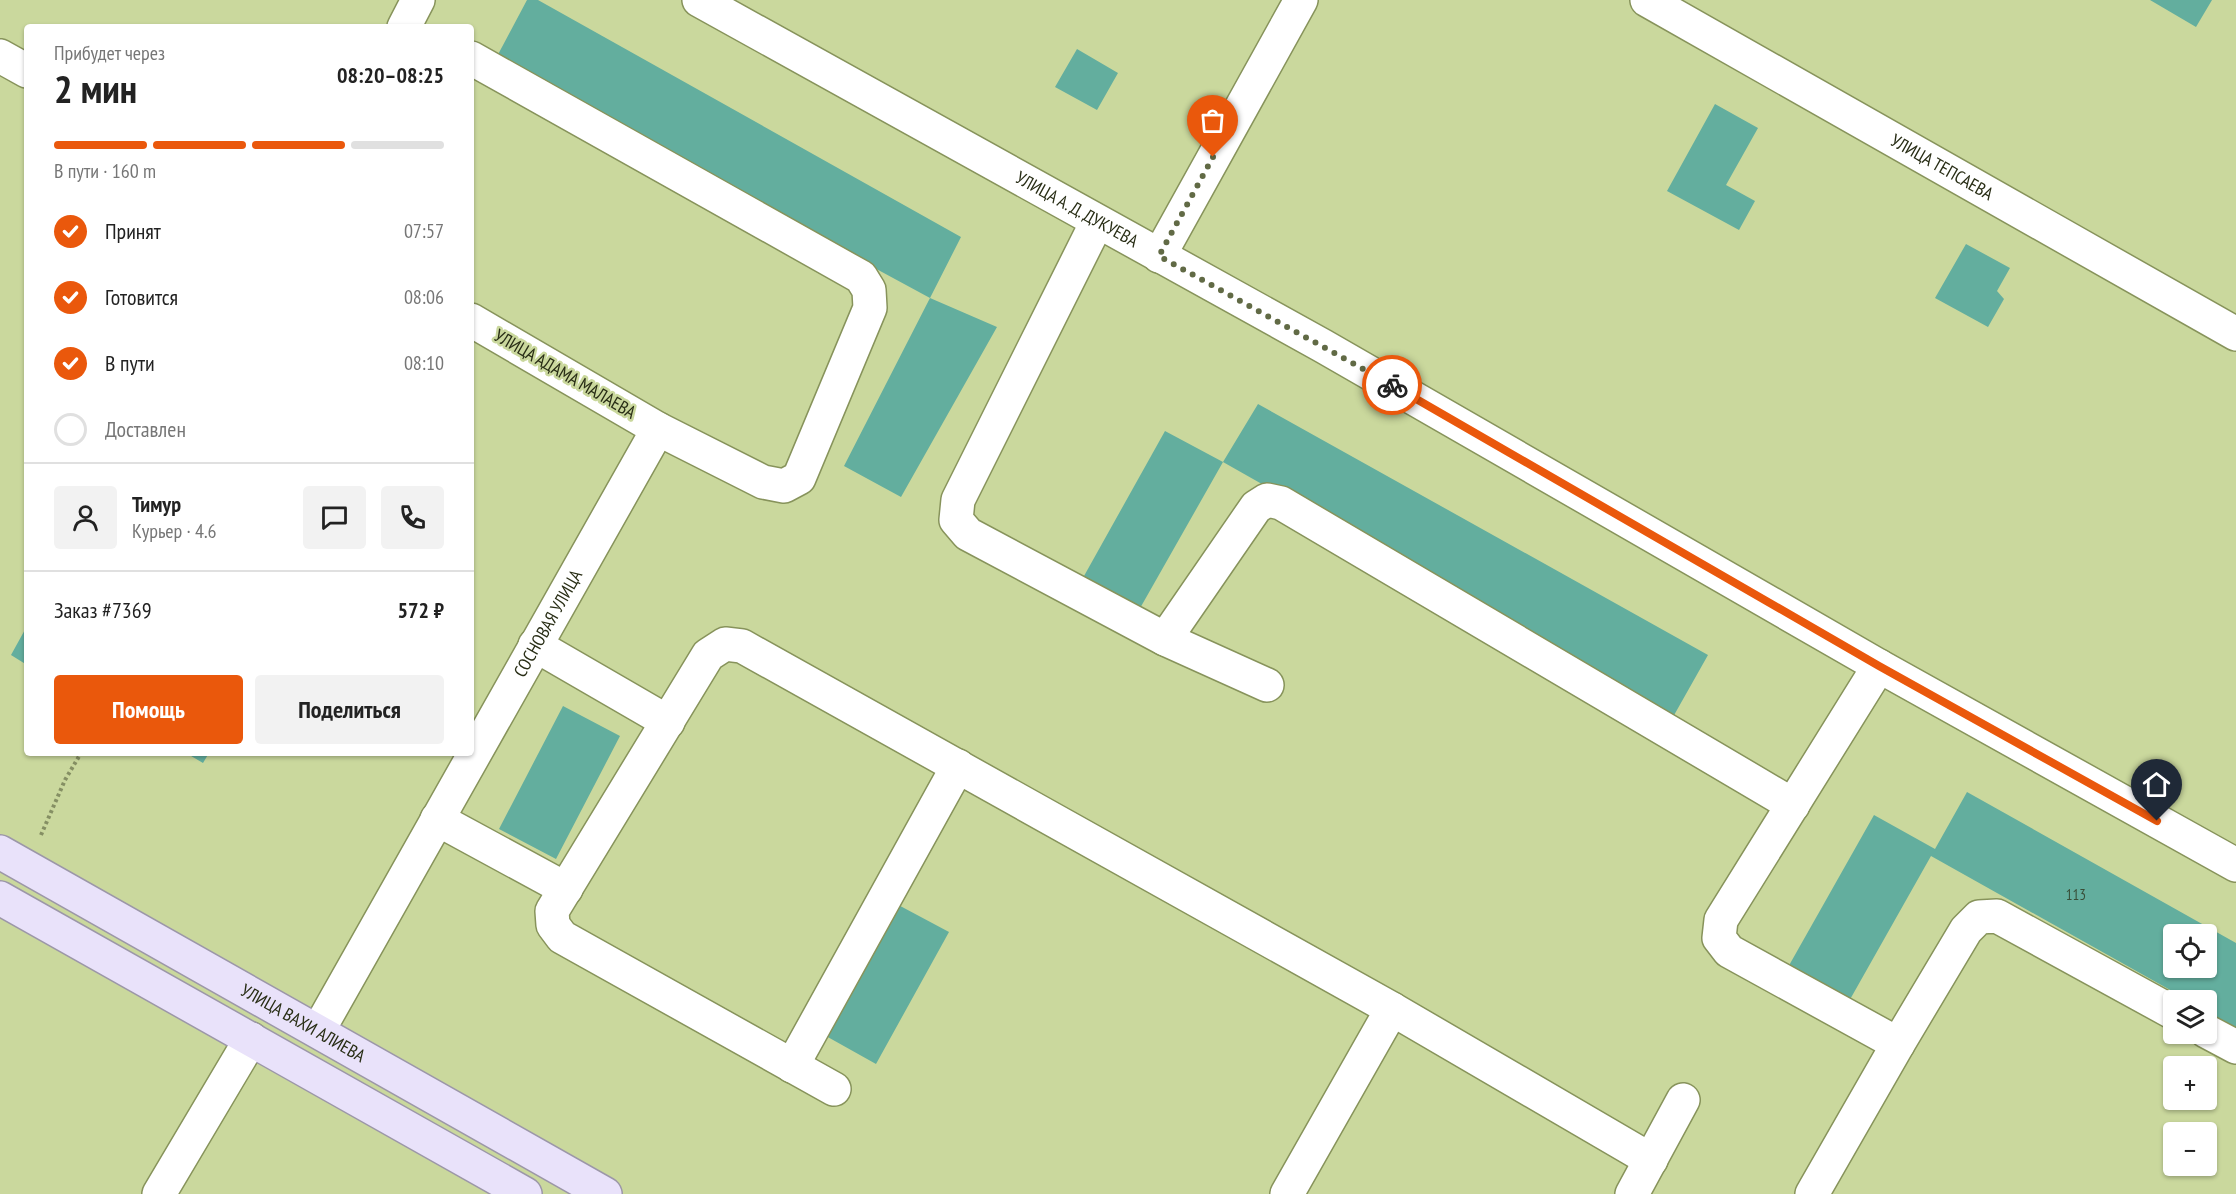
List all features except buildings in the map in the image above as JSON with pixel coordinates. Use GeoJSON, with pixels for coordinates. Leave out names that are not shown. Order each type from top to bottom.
{"type":"FeatureCollection","features":[{"type":"Feature","properties":{"kind":"main road","name":"УЛИЦА ВАХИ АЛИЕВА"},"geometry":{"type":"LineString","coordinates":[[0,852],[605,1194]]}},
{"type":"Feature","properties":{"kind":"main road"},"geometry":{"type":"LineString","coordinates":[[0,898],[525,1194]]}},
{"type":"Feature","properties":{"kind":"street","name":"УЛИЦА А. Д. ДУКУЕВА"},"geometry":{"type":"LineString","coordinates":[[699,0],[1323,346],[1879,666],[2236,866]]}},
{"type":"Feature","properties":{"kind":"street"},"geometry":{"type":"LineString","coordinates":[[1159,256],[1301,0]]}},
{"type":"Feature","properties":{"kind":"street","name":"УЛИЦА ТЕПСАЕВА"},"geometry":{"type":"LineString","coordinates":[[1647,0],[2236,334]]}},
{"type":"Feature","properties":{"kind":"street"},"geometry":{"type":"LineString","coordinates":[[0,56],[24,69]]}},
{"type":"Feature","properties":{"kind":"street","name":"УЛИЦА АДАМА МАЛАЕВА"},"geometry":{"type":"LineString","coordinates":[[474,60],[861,277],[869,291],[870,308],[799,478],[784,486],[763,482],[658,429],[474,322]]}},
{"type":"Feature","properties":{"kind":"street"},"geometry":{"type":"LineString","coordinates":[[1097,222],[958,500],[956,520],[968,534],[1165,639],[1267,685]]}},
{"type":"Feature","properties":{"kind":"street","name":"СОСНОВАЯ УЛИЦА"},"geometry":{"type":"LineString","coordinates":[[474,753],[658,429]]}},
{"type":"Feature","properties":{"kind":"street"},"geometry":{"type":"LineString","coordinates":[[1165,639],[1256,507],[1267,500],[1281,503],[1793,805]]}},
{"type":"Feature","properties":{"kind":"street"},"geometry":{"type":"LineString","coordinates":[[834,1089],[562,937],[553,925],[552,911],[708,655],[725,644],[742,646],[958,766],[1392,1009],[1651,1160]]}},
{"type":"Feature","properties":{"kind":"street"},"geometry":{"type":"LineString","coordinates":[[535,645],[668,722]]}},
{"type":"Feature","properties":{"kind":"street"},"geometry":{"type":"LineString","coordinates":[[1879,666],[1721,920],[1719,938],[1729,951],[1898,1044]]}},
{"type":"Feature","properties":{"kind":"street","name":"СОСНОВАЯ УЛИЦА"},"geometry":{"type":"LineString","coordinates":[[318,1031],[472,756]]}},
{"type":"Feature","properties":{"kind":"street"},"geometry":{"type":"LineString","coordinates":[[792,1066],[958,766]]}},
{"type":"Feature","properties":{"kind":"street"},"geometry":{"type":"LineString","coordinates":[[437,819],[566,889]]}},
{"type":"Feature","properties":{"kind":"street"},"geometry":{"type":"LineString","coordinates":[[1812,1194],[1966,930],[1979,917],[1997,916],[2163,1007]]}},
{"type":"Feature","properties":{"kind":"street"},"geometry":{"type":"LineString","coordinates":[[1287,1194],[1392,1009]]}},
{"type":"Feature","properties":{"kind":"street"},"geometry":{"type":"LineString","coordinates":[[2217,1037],[2236,1047]]}},
{"type":"Feature","properties":{"kind":"street"},"geometry":{"type":"LineString","coordinates":[[159,1194],[251,1039]]}},
{"type":"Feature","properties":{"kind":"street"},"geometry":{"type":"LineString","coordinates":[[1632,1194],[1683,1100]]}},
{"type":"Feature","properties":{"kind":"way so far"},"geometry":{"type":"LineString","coordinates":[[1213,157],[1159,256],[1392,385]]}},
{"type":"Feature","properties":{"kind":"route"},"geometry":{"type":"LineString","coordinates":[[1392,385],[1879,666],[2157,821]]}}]}
